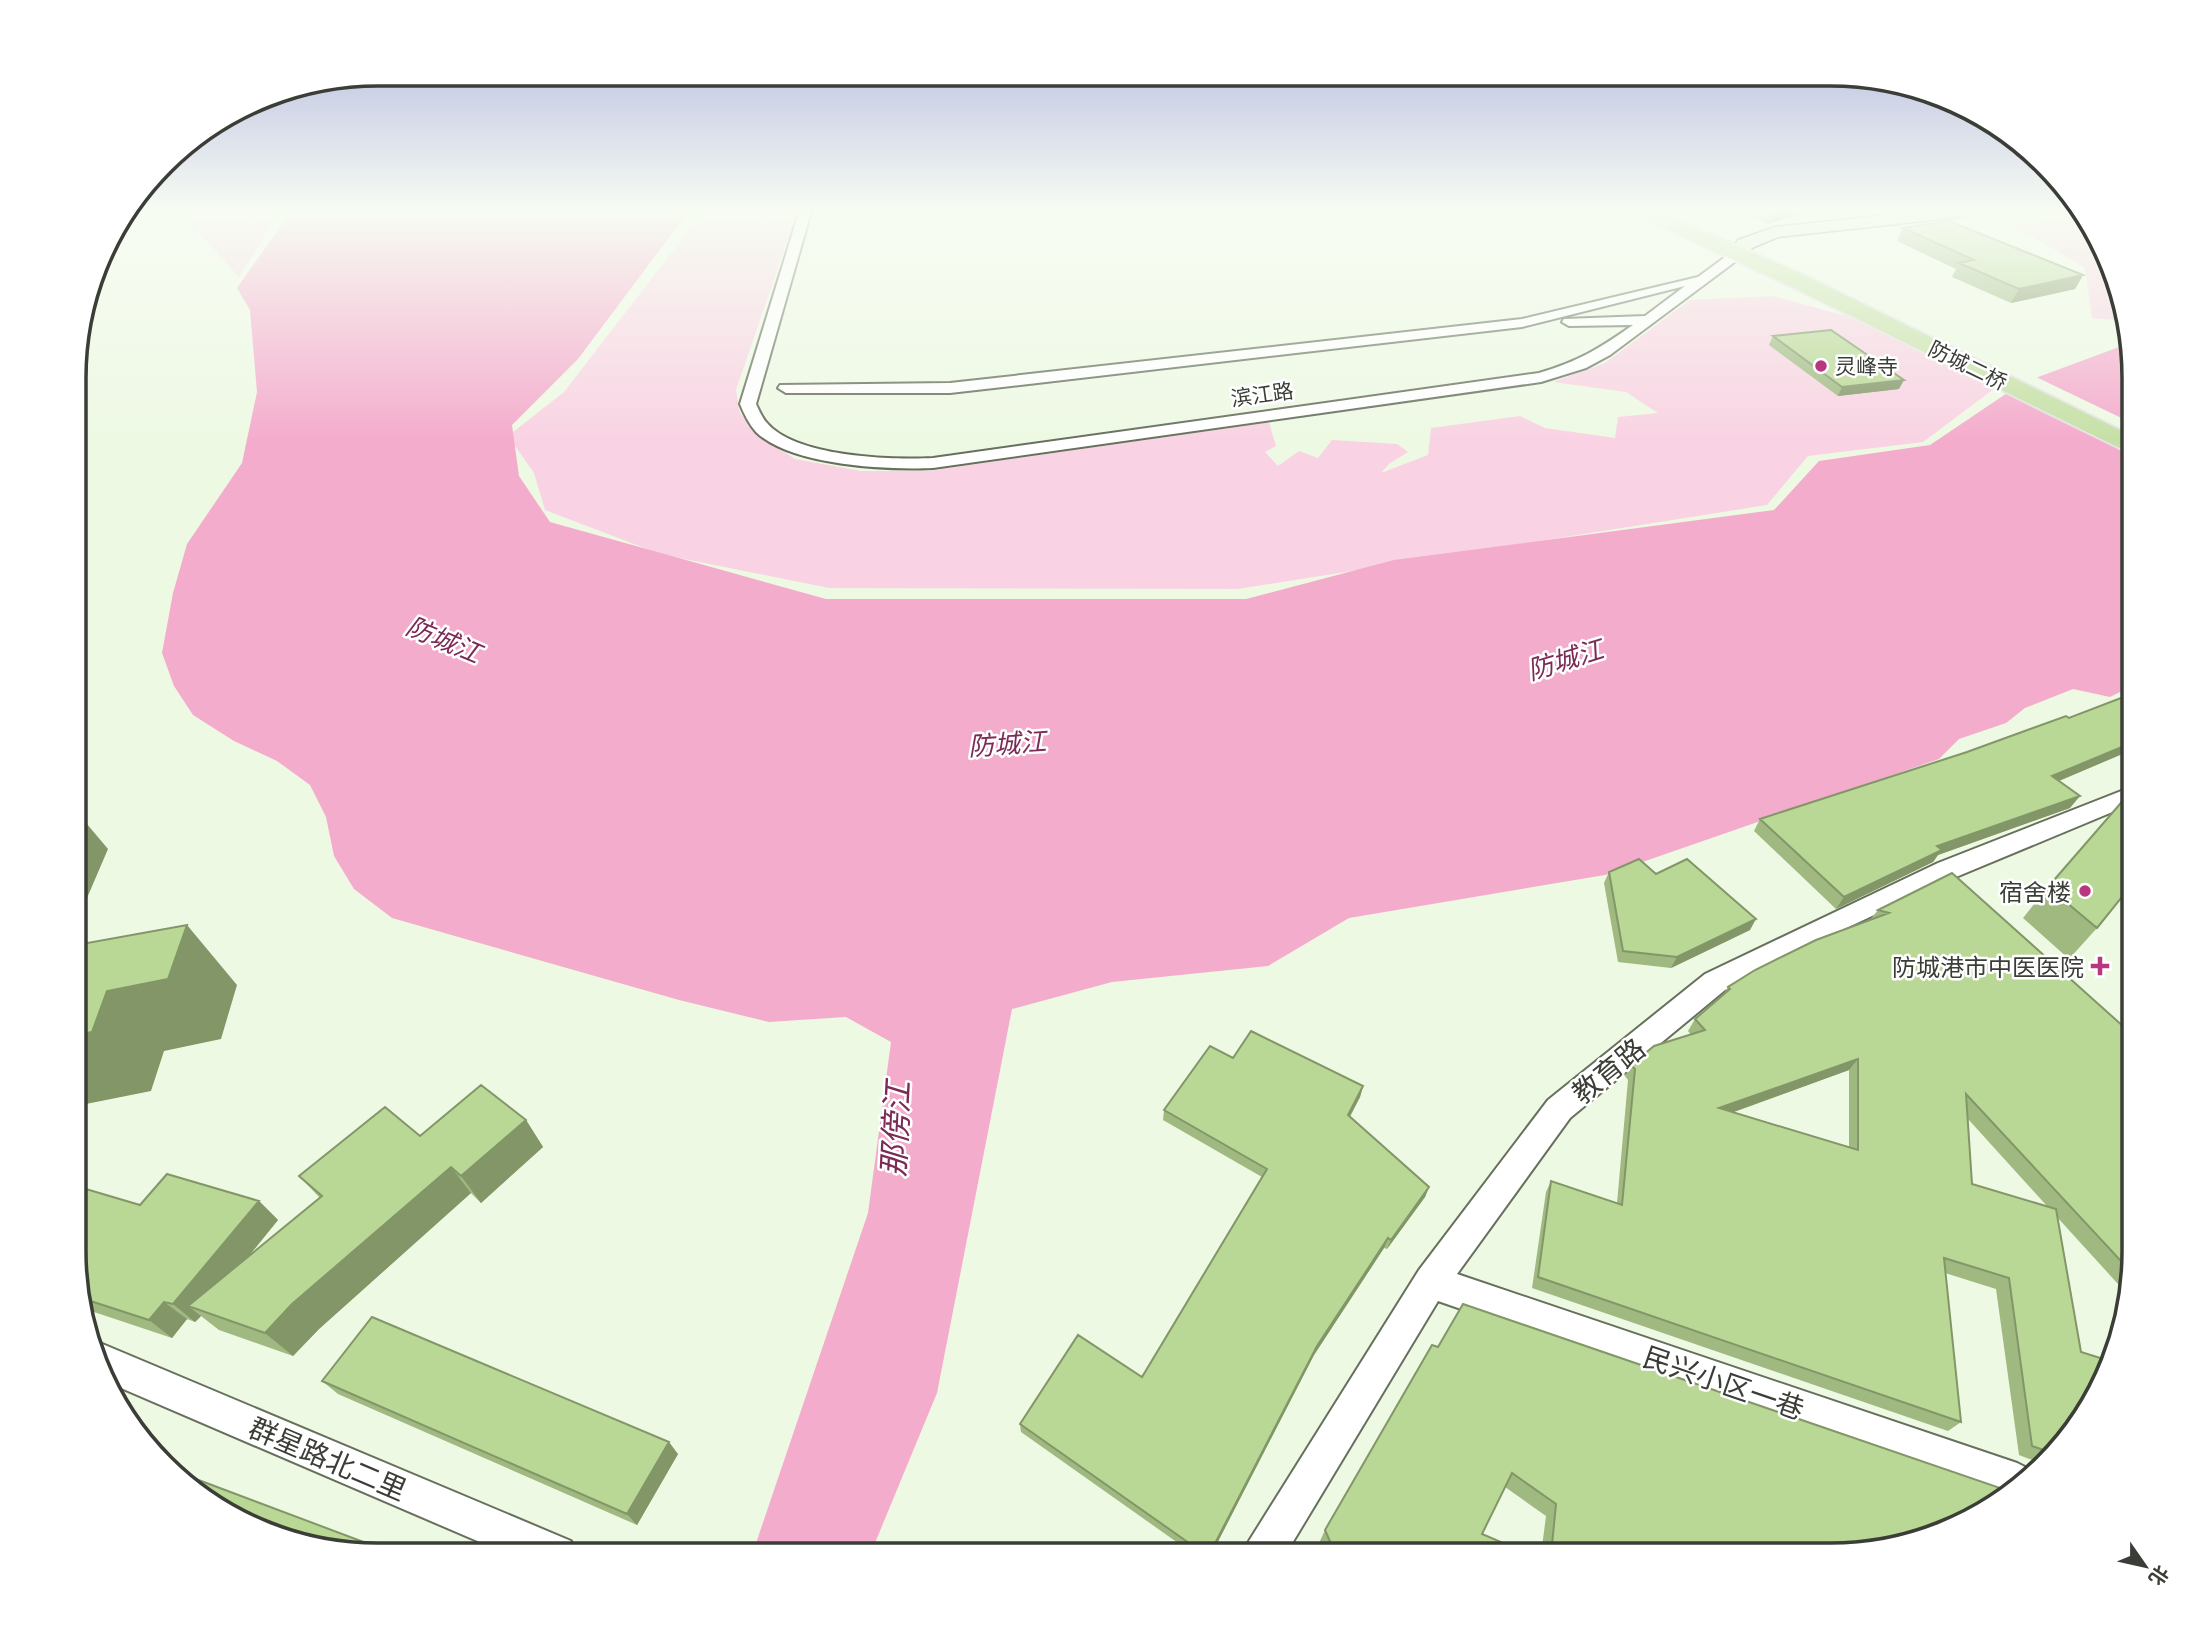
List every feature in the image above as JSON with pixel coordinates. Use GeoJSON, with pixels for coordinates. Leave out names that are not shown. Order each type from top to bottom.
{"type":"FeatureCollection","features":[{"type":"Feature","properties":{"kind":"main road","name":"防城二桥"},"geometry":{"type":"LineString","coordinates":[[1824,288],[2122,441]]}},
{"type":"Feature","properties":{"kind":"main road","name":"防城二桥"},"geometry":{"type":"LineString","coordinates":[[1825,288],[2122,427]]}},
{"type":"Feature","properties":{"kind":"street","name":"滨江路"},"geometry":{"type":"LineString","coordinates":[[782,288],[748,404],[758,425],[775,438],[811,452],[849,462],[891,465],[933,463],[1541,377],[1581,365],[1605,352],[1691,288]]}},
{"type":"Feature","properties":{"kind":"street"},"geometry":{"type":"LineString","coordinates":[[1522,323],[1662,288]]}},
{"type":"Feature","properties":{"kind":"street"},"geometry":{"type":"LineString","coordinates":[[786,387],[950,387],[1522,323],[1648,320]]}},
{"type":"Feature","properties":{"kind":"street","name":"教育路"},"geometry":{"type":"LineString","coordinates":[[1270,1543],[1431,1282],[1559,1109],[1715,982],[1819,929],[1958,879],[2122,800]]}},
{"type":"Feature","properties":{"kind":"street","name":"民兴小区一巷"},"geometry":{"type":"LineString","coordinates":[[1431,1282],[2012,1480]]}},
{"type":"Feature","properties":{"kind":"street","name":"群星路北二里"},"geometry":{"type":"LineString","coordinates":[[109,1366],[529,1543]]}},
{"type":"Feature","properties":{"kind":"shaded area"},"geometry":{"type":"Polygon","coordinates":[[[644,288],[771,288],[736,390],[740,413],[762,437],[795,459],[861,471],[928,471],[1269,422],[1276,446],[1265,452],[1278,466],[1299,451],[1318,458],[1332,440],[1397,444],[1408,452],[1389,464],[1381,473],[1428,455],[1431,428],[1520,416],[1545,428],[1615,438],[1618,417],[1658,413],[1626,392],[1553,382],[1605,363],[1690,300],[1772,296],[1854,318],[1995,388],[1923,442],[1808,456],[1767,505],[1238,589],[829,588],[660,554],[545,510],[534,473],[508,436],[564,392],[644,288]]]}},
{"type":"Feature","properties":{"kind":"shaded area"},"geometry":{"type":"Polygon","coordinates":[[[2088,288],[2108,288],[2117,320],[2092,318],[2088,288]]]}},
{"type":"Feature","properties":{"kind":"water"},"geometry":{"type":"Polygon","coordinates":[[[237,288],[631,288],[578,359],[512,425],[519,476],[550,522],[826,599],[1246,599],[1394,560],[1774,510],[1819,461],[1930,445],[2022,383],[2121,346],[2122,691],[2110,697],[2073,689],[2025,708],[2006,723],[1959,739],[1939,759],[1605,875],[1349,918],[1268,966],[1112,982],[1012,1009],[937,1393],[875,1543],[756,1543],[868,1213],[891,1042],[846,1017],[769,1022],[679,1000],[392,918],[354,889],[334,856],[326,817],[310,785],[277,761],[234,741],[193,715],[174,686],[162,653],[173,593],[187,544],[242,463],[257,392],[250,310],[237,288]]]}},
{"type":"Feature","properties":{"kind":"pier"},"geometry":{"type":"Polygon","coordinates":[[[2032,375],[2122,418],[2122,450],[2003,391],[2032,375]]]}},
{"type":"Feature","properties":{"kind":"building"},"geometry":{"type":"Polygon","coordinates":[[[1831,330],[1904,380],[1842,387],[1773,336],[1831,330]]]}},
{"type":"Feature","properties":{"kind":"building"},"geometry":{"type":"Polygon","coordinates":[[[2122,698],[2122,747],[2052,776],[2080,796],[1937,846],[1942,850],[1844,897],[1760,819],[1967,752],[2066,716],[2069,718],[2122,698]]]}},
{"type":"Feature","properties":{"kind":"building"},"geometry":{"type":"Polygon","coordinates":[[[2122,802],[2122,897],[2097,928],[2048,887],[2122,802]]]}},
{"type":"Feature","properties":{"kind":"building"},"geometry":{"type":"Polygon","coordinates":[[[1639,859],[1656,874],[1687,859],[1756,919],[1677,957],[1623,951],[1609,872],[1639,859]]]}},
{"type":"Feature","properties":{"kind":"building"},"geometry":{"type":"Polygon","coordinates":[[[1952,873],[2122,1025],[2122,1262],[1966,1094],[1972,1184],[2056,1209],[2081,1352],[2102,1358],[2073,1414],[2044,1450],[2032,1446],[2009,1278],[1944,1258],[1961,1422],[1538,1277],[1551,1181],[1622,1205],[1635,1069],[1631,1065],[1654,1046],[1705,1030],[1695,1019],[1730,989],[1728,987],[1755,970],[1816,940],[1889,913],[1878,910],[1952,873]],[[1858,1059],[1719,1108],[1858,1150],[1858,1059]]]}},
{"type":"Feature","properties":{"kind":"building"},"geometry":{"type":"Polygon","coordinates":[[[187,925],[168,979],[107,991],[92,1032],[86,1033],[86,943],[187,925]]]}},
{"type":"Feature","properties":{"kind":"building"},"geometry":{"type":"Polygon","coordinates":[[[1251,1031],[1363,1086],[1348,1115],[1429,1187],[1391,1240],[1388,1238],[1317,1346],[1215,1543],[1189,1543],[1020,1424],[1078,1335],[1142,1377],[1267,1169],[1164,1110],[1210,1046],[1233,1058],[1251,1031]]]}},
{"type":"Feature","properties":{"kind":"building"},"geometry":{"type":"Polygon","coordinates":[[[481,1085],[526,1120],[461,1176],[451,1167],[292,1304],[265,1333],[188,1306],[322,1196],[299,1176],[385,1107],[420,1136],[481,1085]]]}},
{"type":"Feature","properties":{"kind":"building"},"geometry":{"type":"Polygon","coordinates":[[[167,1174],[259,1201],[173,1304],[164,1302],[149,1320],[90,1301],[86,1271],[86,1189],[140,1205],[167,1174]]]}},
{"type":"Feature","properties":{"kind":"building"},"geometry":{"type":"Polygon","coordinates":[[[1463,1304],[2001,1488],[1942,1521],[1888,1538],[1869,1541],[1552,1543],[1556,1504],[1512,1473],[1482,1534],[1503,1543],[1331,1543],[1325,1530],[1432,1345],[1438,1347],[1463,1304]]]}},
{"type":"Feature","properties":{"kind":"building"},"geometry":{"type":"Polygon","coordinates":[[[372,1317],[669,1442],[627,1514],[322,1381],[372,1317]]]}},
{"type":"Feature","properties":{"kind":"building"},"geometry":{"type":"Polygon","coordinates":[[[194,1478],[366,1543],[320,1538],[284,1528],[231,1504],[194,1478]]]}},
{"type":"Feature","properties":{"kind":"place","name":"灵峰寺"},"geometry":{"type":"Point","coordinates":[1821,366]}},
{"type":"Feature","properties":{"kind":"place","name":"宿舍楼"},"geometry":{"type":"Point","coordinates":[2085,891]}},
{"type":"Feature","properties":{"kind":"place","name":"防城港市中医医院"},"geometry":{"type":"Point","coordinates":[2100,966]}},
{"type":"Feature","properties":{"kind":"water label","name":"防城江"},"geometry":{"type":"Point","coordinates":[444,639]}},
{"type":"Feature","properties":{"kind":"water label","name":"防城江"},"geometry":{"type":"Point","coordinates":[1565,659]}},
{"type":"Feature","properties":{"kind":"water label","name":"防城江"},"geometry":{"type":"Point","coordinates":[1007,743]}},
{"type":"Feature","properties":{"kind":"water label","name":"那傍江"},"geometry":{"type":"Point","coordinates":[895,1129]}}]}
